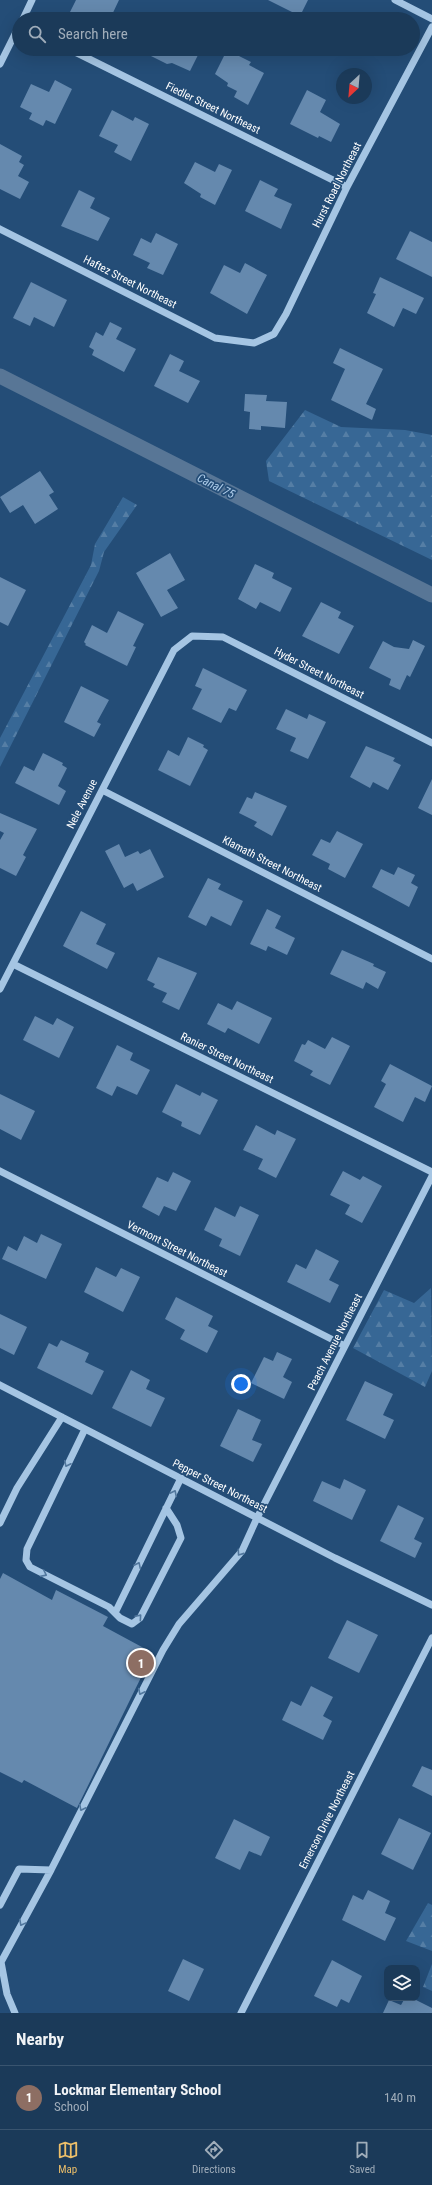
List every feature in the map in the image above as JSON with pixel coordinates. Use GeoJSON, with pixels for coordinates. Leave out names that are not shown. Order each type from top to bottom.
{"type":"FeatureCollection","features":[{"type":"Feature","properties":{"kind":"street"},"geometry":{"type":"LineString","coordinates":[[26,12],[32,0]]}},
{"type":"Feature","properties":{"kind":"street"},"geometry":{"type":"LineString","coordinates":[[395,0],[418,12]]}},
{"type":"Feature","properties":{"kind":"street"},"geometry":{"type":"LineString","coordinates":[[420,13],[432,19]]}},
{"type":"Feature","properties":{"kind":"street","name":"Hurst Road Northeast"},"geometry":{"type":"LineString","coordinates":[[420,50],[432,27]]}},
{"type":"Feature","properties":{"kind":"street"},"geometry":{"type":"LineString","coordinates":[[0,64],[12,40]]}},
{"type":"Feature","properties":{"kind":"street","name":"Fiedler Street Northeast"},"geometry":{"type":"LineString","coordinates":[[83,56],[347,187]]}},
{"type":"Feature","properties":{"kind":"street","name":"Hurst Road Northeast"},"geometry":{"type":"LineString","coordinates":[[254,343],[274,334],[286,314],[347,187],[417,56]]}},
{"type":"Feature","properties":{"kind":"street","name":"Haftez Street Northeast"},"geometry":{"type":"LineString","coordinates":[[0,229],[215,338],[254,343]]}},
{"type":"Feature","properties":{"kind":"street","name":"Hyder Street Northeast"},"geometry":{"type":"LineString","coordinates":[[192,636],[223,637],[432,743]]}},
{"type":"Feature","properties":{"kind":"street","name":"Nele Avenue"},"geometry":{"type":"LineString","coordinates":[[0,989],[174,650],[192,636]]}},
{"type":"Feature","properties":{"kind":"street","name":"Klamath Street Northeast"},"geometry":{"type":"LineString","coordinates":[[102,790],[432,959]]}},
{"type":"Feature","properties":{"kind":"street","name":"Ranier Street Northeast"},"geometry":{"type":"LineString","coordinates":[[13,964],[432,1172]]}},
{"type":"Feature","properties":{"kind":"street","name":"Vermont Street Northeast"},"geometry":{"type":"LineString","coordinates":[[0,1171],[345,1346]]}},
{"type":"Feature","properties":{"kind":"street","name":"Peach Avenue Northeast"},"geometry":{"type":"LineString","coordinates":[[0,1961],[51,1870],[163,1650],[178,1624],[242,1551],[257,1518],[432,1176]]}},
{"type":"Feature","properties":{"kind":"street","name":"Pepper Street Northeast"},"geometry":{"type":"LineString","coordinates":[[0,1385],[257,1518],[432,1605]]}},
{"type":"Feature","properties":{"kind":"street"},"geometry":{"type":"LineString","coordinates":[[0,1523],[17,1488],[62,1417]]}},
{"type":"Feature","properties":{"kind":"street"},"geometry":{"type":"LineString","coordinates":[[86,1429],[27,1549],[26,1560],[30,1567],[109,1606],[120,1618],[132,1624],[140,1618],[181,1538],[177,1525],[166,1508]]}},
{"type":"Feature","properties":{"kind":"street"},"geometry":{"type":"LineString","coordinates":[[115,1613],[181,1478]]}},
{"type":"Feature","properties":{"kind":"street","name":"Emerson Drive Northeast"},"geometry":{"type":"LineString","coordinates":[[241,2013],[432,1638]]}},
{"type":"Feature","properties":{"kind":"street"},"geometry":{"type":"LineString","coordinates":[[0,1906],[19,1869],[51,1870]]}},
{"type":"Feature","properties":{"kind":"street"},"geometry":{"type":"LineString","coordinates":[[0,1961],[7,1994],[15,2013]]}},
{"type":"Feature","properties":{"kind":"green space"},"geometry":{"type":"Polygon","coordinates":[[[305,410],[341,427],[405,430],[432,435],[432,560],[269,481],[266,461],[305,410]]]}},
{"type":"Feature","properties":{"kind":"green space"},"geometry":{"type":"Polygon","coordinates":[[[123,497],[137,505],[104,552],[99,571],[0,767],[0,738],[91,565],[95,544],[123,497]]]}},
{"type":"Feature","properties":{"kind":"green space"},"geometry":{"type":"Polygon","coordinates":[[[431,1288],[432,1371],[425,1387],[353,1348],[384,1290],[414,1303],[431,1288]]]}},
{"type":"Feature","properties":{"kind":"green space"},"geometry":{"type":"Polygon","coordinates":[[[428,1903],[432,1905],[432,1951],[406,1941],[428,1903]]]}},
{"type":"Feature","properties":{"kind":"green space"},"geometry":{"type":"Polygon","coordinates":[[[432,1964],[432,1991],[423,1987],[432,1964]]]}},
{"type":"Feature","properties":{"kind":"building"},"geometry":{"type":"Polygon","coordinates":[[[76,0],[119,0],[113,12],[70,12],[76,0]]]}},
{"type":"Feature","properties":{"kind":"building"},"geometry":{"type":"Polygon","coordinates":[[[268,0],[308,0],[302,12],[292,12],[268,0]]]}},
{"type":"Feature","properties":{"kind":"building"},"geometry":{"type":"Polygon","coordinates":[[[151,56],[198,56],[190,71],[172,63],[167,64],[151,56]]]}},
{"type":"Feature","properties":{"kind":"building"},"geometry":{"type":"Polygon","coordinates":[[[224,56],[239,56],[251,62],[249,65],[264,73],[248,105],[234,97],[237,91],[227,86],[228,83],[215,74],[224,56]]]}},
{"type":"Feature","properties":{"kind":"building"},"geometry":{"type":"Polygon","coordinates":[[[55,80],[72,89],[55,124],[46,120],[43,126],[29,119],[32,113],[20,107],[31,84],[49,92],[55,80]]]}},
{"type":"Feature","properties":{"kind":"building"},"geometry":{"type":"Polygon","coordinates":[[[307,90],[326,100],[320,112],[340,124],[331,142],[319,136],[318,138],[290,124],[307,90]]]}},
{"type":"Feature","properties":{"kind":"building"},"geometry":{"type":"Polygon","coordinates":[[[112,110],[133,121],[135,117],[149,124],[131,161],[114,152],[118,145],[99,136],[112,110]]]}},
{"type":"Feature","properties":{"kind":"building"},"geometry":{"type":"Polygon","coordinates":[[[0,144],[22,156],[19,162],[24,165],[18,176],[29,182],[20,199],[0,189],[0,144]]]}},
{"type":"Feature","properties":{"kind":"building"},"geometry":{"type":"Polygon","coordinates":[[[195,162],[215,172],[219,164],[232,170],[215,205],[200,197],[201,194],[184,183],[195,162]]]}},
{"type":"Feature","properties":{"kind":"building"},"geometry":{"type":"Polygon","coordinates":[[[260,180],[278,189],[274,196],[292,204],[281,229],[245,211],[260,180]]]}},
{"type":"Feature","properties":{"kind":"building"},"geometry":{"type":"Polygon","coordinates":[[[79,190],[95,198],[90,208],[110,218],[98,241],[61,226],[79,190]]]}},
{"type":"Feature","properties":{"kind":"building"},"geometry":{"type":"Polygon","coordinates":[[[410,231],[432,242],[432,277],[396,259],[410,231]]]}},
{"type":"Feature","properties":{"kind":"building"},"geometry":{"type":"Polygon","coordinates":[[[156,233],[178,244],[163,275],[147,268],[150,263],[133,255],[141,238],[151,243],[156,233]]]}},
{"type":"Feature","properties":{"kind":"building"},"geometry":{"type":"Polygon","coordinates":[[[245,263],[267,275],[247,314],[210,293],[224,265],[240,273],[245,263]]]}},
{"type":"Feature","properties":{"kind":"building"},"geometry":{"type":"Polygon","coordinates":[[[380,277],[424,298],[416,314],[403,308],[394,327],[367,313],[376,294],[373,293],[380,277]]]}},
{"type":"Feature","properties":{"kind":"building"},"geometry":{"type":"Polygon","coordinates":[[[31,282],[67,300],[54,327],[34,317],[30,326],[13,318],[31,282]]]}},
{"type":"Feature","properties":{"kind":"building"},"geometry":{"type":"Polygon","coordinates":[[[110,322],[122,328],[116,339],[136,349],[124,372],[92,355],[94,350],[89,347],[96,332],[103,336],[110,322]]]}},
{"type":"Feature","properties":{"kind":"building"},"geometry":{"type":"Polygon","coordinates":[[[340,348],[383,369],[366,404],[376,409],[372,420],[331,400],[345,369],[333,363],[340,348]]]}},
{"type":"Feature","properties":{"kind":"building"},"geometry":{"type":"Polygon","coordinates":[[[170,354],[184,361],[179,371],[200,381],[188,403],[154,386],[170,354]]]}},
{"type":"Feature","properties":{"kind":"building"},"geometry":{"type":"Polygon","coordinates":[[[245,394],[267,395],[266,401],[287,402],[285,428],[261,426],[261,430],[249,429],[250,412],[244,411],[245,394]]]}},
{"type":"Feature","properties":{"kind":"building"},"geometry":{"type":"Polygon","coordinates":[[[40,471],[54,492],[49,495],[58,509],[35,524],[23,505],[10,513],[0,497],[40,471]]]}},
{"type":"Feature","properties":{"kind":"building"},"geometry":{"type":"Polygon","coordinates":[[[170,553],[185,580],[167,590],[178,608],[161,617],[136,573],[170,553]]]}},
{"type":"Feature","properties":{"kind":"building"},"geometry":{"type":"Polygon","coordinates":[[[255,564],[274,573],[272,578],[292,588],[280,612],[260,602],[256,609],[238,599],[255,564]]]}},
{"type":"Feature","properties":{"kind":"building"},"geometry":{"type":"Polygon","coordinates":[[[0,577],[26,590],[8,626],[0,622],[0,577]]]}},
{"type":"Feature","properties":{"kind":"building"},"geometry":{"type":"Polygon","coordinates":[[[321,602],[341,612],[338,618],[354,626],[339,654],[302,636],[321,602]]]}},
{"type":"Feature","properties":{"kind":"building"},"geometry":{"type":"Polygon","coordinates":[[[118,611],[144,624],[133,646],[136,647],[127,666],[85,645],[86,644],[84,642],[92,625],[107,633],[118,611]]]}},
{"type":"Feature","properties":{"kind":"building"},"geometry":{"type":"Polygon","coordinates":[[[413,640],[425,646],[410,677],[407,675],[400,690],[389,685],[391,679],[369,668],[383,641],[394,647],[409,649],[413,640]]]}},
{"type":"Feature","properties":{"kind":"building"},"geometry":{"type":"Polygon","coordinates":[[[203,668],[247,690],[236,711],[229,708],[221,723],[192,709],[202,689],[195,686],[203,668]]]}},
{"type":"Feature","properties":{"kind":"building"},"geometry":{"type":"Polygon","coordinates":[[[81,686],[109,700],[97,722],[101,724],[94,737],[64,722],[81,686]]]}},
{"type":"Feature","properties":{"kind":"building"},"geometry":{"type":"Polygon","coordinates":[[[286,709],[307,719],[309,714],[326,722],[308,759],[290,751],[296,738],[276,729],[286,709]]]}},
{"type":"Feature","properties":{"kind":"building"},"geometry":{"type":"Polygon","coordinates":[[[188,737],[204,745],[203,747],[208,750],[190,786],[158,770],[168,750],[179,756],[188,737]]]}},
{"type":"Feature","properties":{"kind":"building"},"geometry":{"type":"Polygon","coordinates":[[[366,746],[395,758],[393,761],[401,765],[388,790],[373,782],[370,788],[350,777],[366,746]]]}},
{"type":"Feature","properties":{"kind":"building"},"geometry":{"type":"Polygon","coordinates":[[[43,753],[63,763],[62,765],[67,768],[58,786],[66,791],[59,805],[15,783],[24,766],[34,771],[43,753]]]}},
{"type":"Feature","properties":{"kind":"building"},"geometry":{"type":"Polygon","coordinates":[[[432,779],[432,815],[418,808],[432,779]]]}},
{"type":"Feature","properties":{"kind":"building"},"geometry":{"type":"Polygon","coordinates":[[[255,792],[287,806],[272,836],[254,826],[257,822],[239,813],[247,797],[252,799],[255,792]]]}},
{"type":"Feature","properties":{"kind":"building"},"geometry":{"type":"Polygon","coordinates":[[[0,813],[37,829],[23,855],[26,857],[16,876],[0,868],[0,840],[4,833],[0,831],[0,813]]]}},
{"type":"Feature","properties":{"kind":"building"},"geometry":{"type":"Polygon","coordinates":[[[337,831],[363,844],[345,878],[328,869],[330,864],[312,855],[321,839],[330,843],[337,831]]]}},
{"type":"Feature","properties":{"kind":"building"},"geometry":{"type":"Polygon","coordinates":[[[119,844],[125,857],[138,851],[140,854],[150,849],[164,877],[137,891],[133,883],[124,888],[105,851],[119,844]]]}},
{"type":"Feature","properties":{"kind":"building"},"geometry":{"type":"Polygon","coordinates":[[[398,867],[415,875],[411,883],[418,887],[409,907],[372,887],[381,869],[394,875],[398,867]]]}},
{"type":"Feature","properties":{"kind":"building"},"geometry":{"type":"Polygon","coordinates":[[[208,878],[221,884],[218,889],[243,901],[231,926],[211,916],[206,926],[188,917],[208,878]]]}},
{"type":"Feature","properties":{"kind":"building"},"geometry":{"type":"Polygon","coordinates":[[[267,909],[281,916],[275,928],[295,938],[287,955],[268,946],[266,951],[250,944],[267,909]]]}},
{"type":"Feature","properties":{"kind":"building"},"geometry":{"type":"Polygon","coordinates":[[[81,911],[106,924],[96,944],[115,953],[107,969],[63,946],[81,911]]]}},
{"type":"Feature","properties":{"kind":"building"},"geometry":{"type":"Polygon","coordinates":[[[342,950],[374,964],[373,966],[386,972],[378,989],[366,982],[363,989],[330,974],[342,950]]]}},
{"type":"Feature","properties":{"kind":"building"},"geometry":{"type":"Polygon","coordinates":[[[158,957],[197,973],[179,1010],[162,1002],[167,993],[153,987],[155,984],[147,980],[158,957]]]}},
{"type":"Feature","properties":{"kind":"building"},"geometry":{"type":"Polygon","coordinates":[[[237,1001],[272,1018],[259,1044],[228,1028],[225,1033],[207,1024],[218,1003],[232,1010],[237,1001]]]}},
{"type":"Feature","properties":{"kind":"building"},"geometry":{"type":"Polygon","coordinates":[[[35,1016],[53,1025],[57,1018],[74,1027],[59,1058],[23,1040],[35,1016]]]}},
{"type":"Feature","properties":{"kind":"building"},"geometry":{"type":"Polygon","coordinates":[[[332,1037],[350,1046],[330,1085],[310,1075],[313,1071],[294,1061],[302,1044],[305,1045],[308,1040],[325,1049],[332,1037]]]}},
{"type":"Feature","properties":{"kind":"building"},"geometry":{"type":"Polygon","coordinates":[[[117,1045],[133,1053],[130,1060],[150,1070],[137,1095],[117,1086],[112,1096],[96,1088],[117,1045]]]}},
{"type":"Feature","properties":{"kind":"building"},"geometry":{"type":"Polygon","coordinates":[[[390,1064],[432,1086],[425,1102],[415,1097],[403,1122],[374,1107],[386,1084],[381,1081],[390,1064]]]}},
{"type":"Feature","properties":{"kind":"building"},"geometry":{"type":"Polygon","coordinates":[[[176,1084],[200,1096],[202,1092],[218,1100],[200,1135],[181,1126],[182,1122],[162,1112],[176,1084]]]}},
{"type":"Feature","properties":{"kind":"building"},"geometry":{"type":"Polygon","coordinates":[[[0,1094],[35,1111],[21,1140],[0,1129],[0,1094]]]}},
{"type":"Feature","properties":{"kind":"building"},"geometry":{"type":"Polygon","coordinates":[[[256,1125],[275,1135],[277,1130],[296,1139],[276,1178],[258,1169],[263,1159],[243,1150],[256,1125]]]}},
{"type":"Feature","properties":{"kind":"building"},"geometry":{"type":"Polygon","coordinates":[[[343,1171],[360,1180],[363,1176],[382,1186],[362,1223],[345,1214],[350,1205],[330,1195],[343,1171]]]}},
{"type":"Feature","properties":{"kind":"building"},"geometry":{"type":"Polygon","coordinates":[[[173,1172],[191,1181],[176,1211],[164,1206],[159,1216],[142,1207],[157,1177],[168,1182],[173,1172]]]}},
{"type":"Feature","properties":{"kind":"building"},"geometry":{"type":"Polygon","coordinates":[[[240,1206],[259,1215],[240,1256],[219,1246],[222,1239],[204,1230],[215,1207],[235,1217],[240,1206]]]}},
{"type":"Feature","properties":{"kind":"building"},"geometry":{"type":"Polygon","coordinates":[[[41,1234],[62,1244],[46,1279],[2,1259],[8,1246],[17,1251],[24,1236],[37,1243],[41,1234]]]}},
{"type":"Feature","properties":{"kind":"building"},"geometry":{"type":"Polygon","coordinates":[[[316,1249],[339,1261],[329,1280],[339,1285],[330,1303],[287,1282],[296,1264],[306,1269],[316,1249]]]}},
{"type":"Feature","properties":{"kind":"building"},"geometry":{"type":"Polygon","coordinates":[[[96,1267],[116,1277],[121,1268],[140,1277],[123,1312],[84,1292],[96,1267]]]}},
{"type":"Feature","properties":{"kind":"building"},"geometry":{"type":"Polygon","coordinates":[[[176,1297],[213,1316],[208,1326],[218,1331],[207,1353],[180,1339],[185,1330],[165,1319],[176,1297]]]}},
{"type":"Feature","properties":{"kind":"building"},"geometry":{"type":"Polygon","coordinates":[[[0,1314],[27,1327],[14,1355],[0,1348],[0,1314]]]}},
{"type":"Feature","properties":{"kind":"building"},"geometry":{"type":"Polygon","coordinates":[[[61,1340],[89,1353],[85,1362],[104,1371],[92,1395],[37,1368],[49,1343],[57,1347],[61,1340]]]}},
{"type":"Feature","properties":{"kind":"building"},"geometry":{"type":"Polygon","coordinates":[[[277,1352],[292,1359],[283,1377],[292,1382],[284,1399],[251,1383],[264,1357],[273,1361],[277,1352]]]}},
{"type":"Feature","properties":{"kind":"building"},"geometry":{"type":"Polygon","coordinates":[[[131,1370],[150,1380],[146,1389],[165,1398],[151,1427],[112,1408],[131,1370]]]}},
{"type":"Feature","properties":{"kind":"building"},"geometry":{"type":"Polygon","coordinates":[[[365,1381],[393,1394],[383,1415],[394,1420],[385,1439],[346,1420],[365,1381]]]}},
{"type":"Feature","properties":{"kind":"building"},"geometry":{"type":"Polygon","coordinates":[[[238,1409],[261,1420],[252,1440],[262,1444],[253,1462],[220,1446],[238,1409]]]}},
{"type":"Feature","properties":{"kind":"building"},"geometry":{"type":"Polygon","coordinates":[[[344,1479],[366,1490],[352,1520],[313,1501],[322,1481],[340,1489],[344,1479]]]}},
{"type":"Feature","properties":{"kind":"building"},"geometry":{"type":"Polygon","coordinates":[[[398,1505],[424,1518],[414,1539],[422,1543],[415,1558],[380,1541],[398,1505]]]}},
{"type":"Feature","properties":{"kind":"building"},"geometry":{"type":"Polygon","coordinates":[[[3,1573],[52,1600],[56,1590],[108,1617],[103,1626],[153,1653],[77,1808],[24,1780],[22,1783],[0,1772],[0,1579],[3,1573]]]}},
{"type":"Feature","properties":{"kind":"building"},"geometry":{"type":"Polygon","coordinates":[[[347,1620],[378,1635],[359,1673],[328,1658],[347,1620]]]}},
{"type":"Feature","properties":{"kind":"building"},"geometry":{"type":"Polygon","coordinates":[[[311,1686],[333,1697],[323,1716],[332,1721],[323,1740],[282,1720],[291,1701],[301,1706],[311,1686]]]}},
{"type":"Feature","properties":{"kind":"building"},"geometry":{"type":"Polygon","coordinates":[[[422,1766],[432,1770],[432,1796],[412,1786],[422,1766]]]}},
{"type":"Feature","properties":{"kind":"building"},"geometry":{"type":"Polygon","coordinates":[[[399,1818],[431,1833],[413,1870],[381,1854],[399,1818]]]}},
{"type":"Feature","properties":{"kind":"building"},"geometry":{"type":"Polygon","coordinates":[[[234,1819],[270,1837],[261,1856],[249,1851],[240,1870],[215,1858],[234,1819]]]}},
{"type":"Feature","properties":{"kind":"building"},"geometry":{"type":"Polygon","coordinates":[[[368,1890],[390,1901],[385,1913],[396,1918],[385,1941],[342,1920],[353,1895],[363,1900],[368,1890]]]}},
{"type":"Feature","properties":{"kind":"building"},"geometry":{"type":"Polygon","coordinates":[[[183,1959],[204,1969],[189,2001],[168,1991],[183,1959]]]}},
{"type":"Feature","properties":{"kind":"building"},"geometry":{"type":"Polygon","coordinates":[[[332,1960],[362,1976],[349,2003],[341,1999],[337,2007],[314,1996],[332,1960]]]}},
{"type":"Feature","properties":{"kind":"building"},"geometry":{"type":"Polygon","coordinates":[[[389,2001],[401,2005],[403,2001],[418,2001],[432,2008],[432,2013],[383,2013],[389,2001]]]}},
{"type":"Feature","properties":{"kind":"waterway","name":"Canal 75"},"geometry":{"type":"LineString","coordinates":[[0,376],[432,595]]}},
{"type":"Feature","properties":{"kind":"place","name":"Lockmar Elementary School"},"geometry":{"type":"Point","coordinates":[141,1663]}}]}
